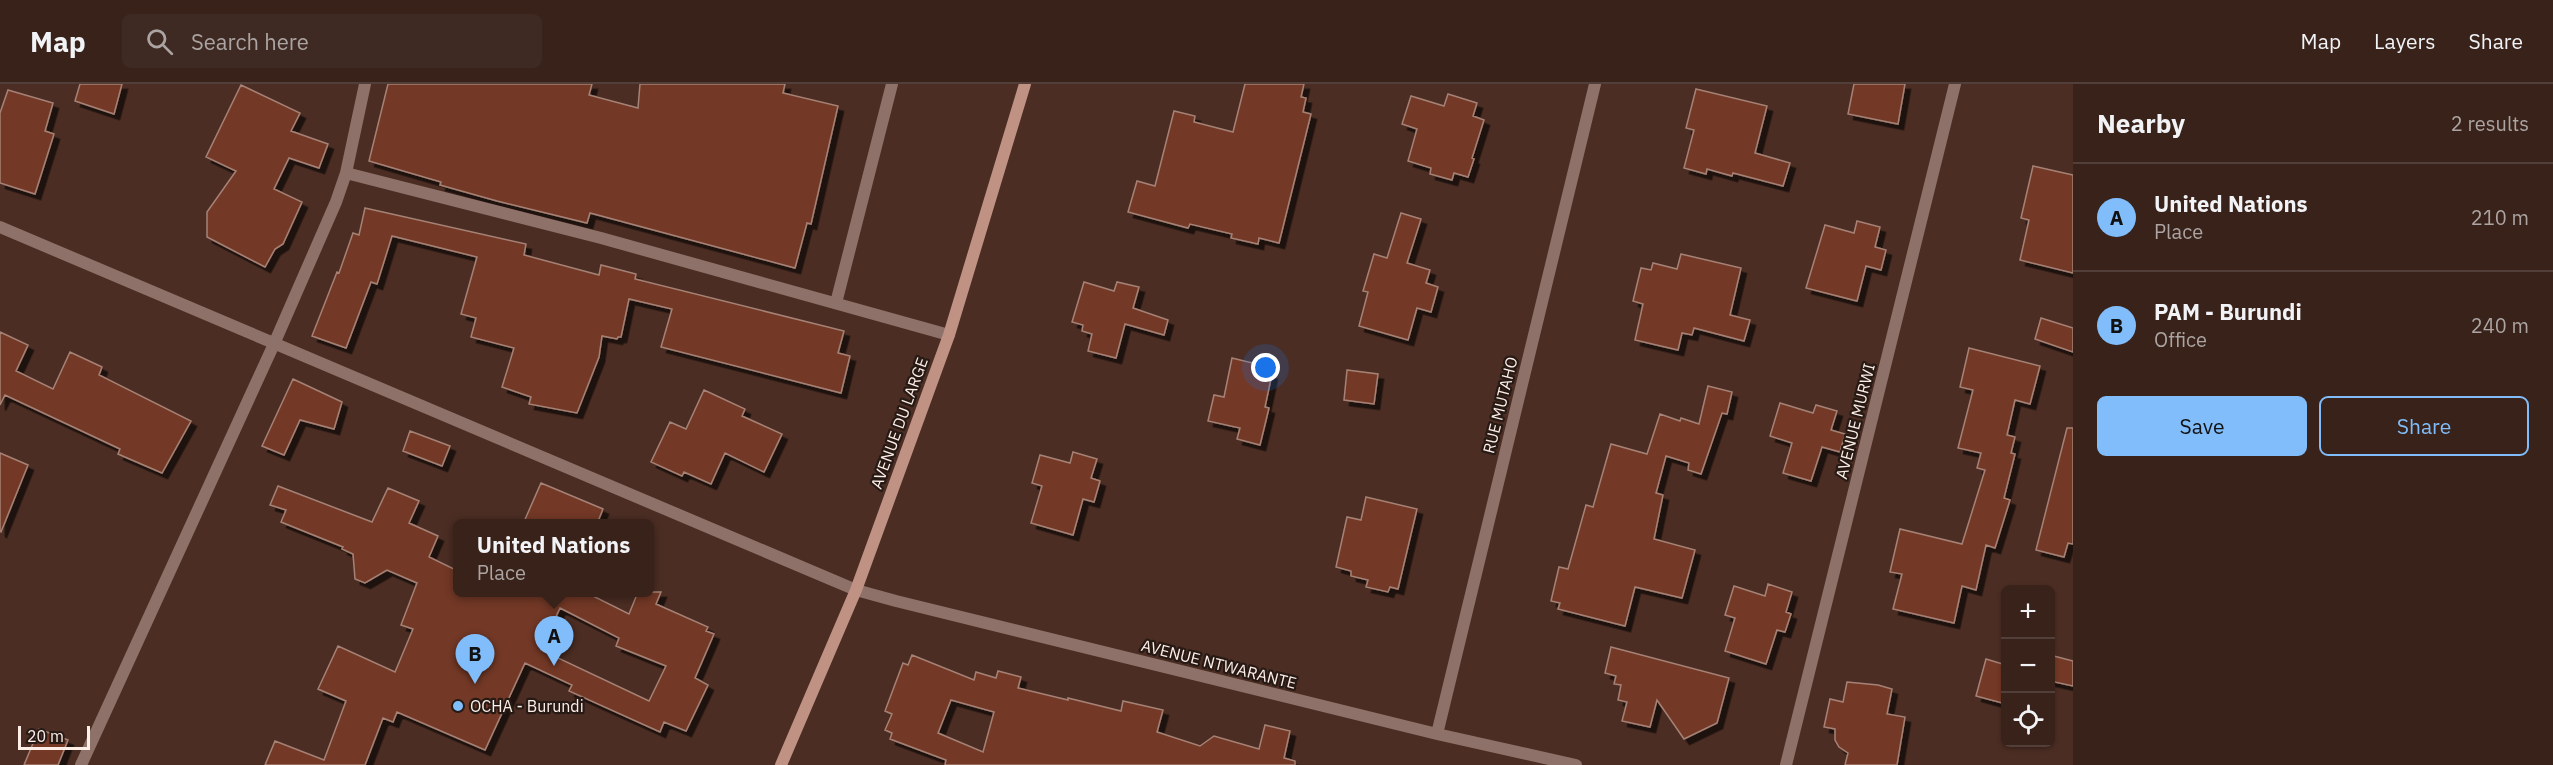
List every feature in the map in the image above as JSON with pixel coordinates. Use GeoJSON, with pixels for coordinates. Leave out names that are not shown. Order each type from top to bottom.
{"type":"FeatureCollection","features":[{"type":"Feature","properties":{"kind":"main road","name":"AVENUE DU LARGE"},"geometry":{"type":"LineString","coordinates":[[781,765],[856,590],[949,335],[1025,84]]}},
{"type":"Feature","properties":{"kind":"street"},"geometry":{"type":"LineString","coordinates":[[81,765],[274,344],[336,202],[345,173],[365,84]]}},
{"type":"Feature","properties":{"kind":"street"},"geometry":{"type":"LineString","coordinates":[[836,303],[892,84]]}},
{"type":"Feature","properties":{"kind":"street","name":"RUE MUTAHO"},"geometry":{"type":"LineString","coordinates":[[1437,734],[1595,84]]}},
{"type":"Feature","properties":{"kind":"street","name":"AVENUE MURWI"},"geometry":{"type":"LineString","coordinates":[[1786,765],[1955,84]]}},
{"type":"Feature","properties":{"kind":"street"},"geometry":{"type":"LineString","coordinates":[[345,173],[601,238],[949,335]]}},
{"type":"Feature","properties":{"kind":"street","name":"AVENUE NTWARANTE"},"geometry":{"type":"LineString","coordinates":[[0,227],[856,590],[1437,734],[1570,764]]}},
{"type":"Feature","properties":{"kind":"building"},"geometry":{"type":"Polygon","coordinates":[[[80,84],[122,84],[114,114],[75,101],[80,84]]]}},
{"type":"Feature","properties":{"kind":"building"},"geometry":{"type":"Polygon","coordinates":[[[388,84],[592,84],[589,95],[638,108],[640,84],[785,84],[783,93],[838,106],[811,224],[807,223],[795,268],[590,213],[587,223],[497,201],[369,161],[388,84]]]}},
{"type":"Feature","properties":{"kind":"building"},"geometry":{"type":"Polygon","coordinates":[[[1245,84],[1304,84],[1301,97],[1306,98],[1303,112],[1311,114],[1279,243],[1259,238],[1258,244],[1231,238],[1232,234],[1190,224],[1188,228],[1128,212],[1137,181],[1155,186],[1174,111],[1195,116],[1194,122],[1233,132],[1245,84]]]}},
{"type":"Feature","properties":{"kind":"building"},"geometry":{"type":"Polygon","coordinates":[[[1854,84],[1905,84],[1898,124],[1848,114],[1854,84]]]}},
{"type":"Feature","properties":{"kind":"building"},"geometry":{"type":"Polygon","coordinates":[[[241,85],[300,113],[291,131],[328,144],[319,168],[289,158],[274,189],[302,202],[283,244],[275,249],[265,267],[207,237],[207,212],[236,171],[206,157],[241,85]]]}},
{"type":"Feature","properties":{"kind":"building"},"geometry":{"type":"Polygon","coordinates":[[[1696,89],[1767,106],[1755,153],[1790,163],[1783,186],[1733,173],[1732,176],[1707,169],[1706,174],[1684,168],[1694,130],[1686,128],[1696,89]]]}},
{"type":"Feature","properties":{"kind":"building"},"geometry":{"type":"Polygon","coordinates":[[[8,90],[53,103],[45,131],[54,134],[35,194],[0,183],[0,113],[8,90]]]}},
{"type":"Feature","properties":{"kind":"building"},"geometry":{"type":"Polygon","coordinates":[[[1448,94],[1477,103],[1473,116],[1484,120],[1468,177],[1454,173],[1452,180],[1430,174],[1431,168],[1408,161],[1417,129],[1402,124],[1411,96],[1444,106],[1448,94]]]}},
{"type":"Feature","properties":{"kind":"building"},"geometry":{"type":"Polygon","coordinates":[[[2033,166],[2073,175],[2073,273],[2020,260],[2029,220],[2021,218],[2033,166]]]}},
{"type":"Feature","properties":{"kind":"building"},"geometry":{"type":"Polygon","coordinates":[[[365,208],[526,244],[524,255],[599,275],[601,265],[636,274],[635,279],[844,331],[838,353],[850,356],[841,393],[661,347],[672,309],[629,299],[621,337],[617,339],[602,336],[599,357],[577,413],[529,404],[531,397],[502,387],[514,348],[471,337],[476,318],[461,314],[477,257],[392,236],[377,284],[371,282],[346,348],[312,336],[353,233],[359,235],[365,208]]]}},
{"type":"Feature","properties":{"kind":"building"},"geometry":{"type":"Polygon","coordinates":[[[1401,213],[1421,219],[1407,263],[1430,270],[1426,283],[1438,287],[1431,312],[1417,308],[1408,340],[1359,326],[1368,292],[1363,291],[1374,254],[1387,258],[1401,213]]]}},
{"type":"Feature","properties":{"kind":"building"},"geometry":{"type":"Polygon","coordinates":[[[1857,221],[1880,227],[1875,247],[1886,250],[1881,270],[1866,266],[1857,301],[1806,288],[1825,225],[1854,233],[1857,221]]]}},
{"type":"Feature","properties":{"kind":"building"},"geometry":{"type":"Polygon","coordinates":[[[1681,254],[1741,268],[1730,315],[1750,320],[1744,341],[1694,328],[1692,335],[1682,333],[1678,350],[1635,340],[1643,304],[1633,301],[1641,268],[1651,270],[1653,263],[1677,269],[1681,254]]]}},
{"type":"Feature","properties":{"kind":"building"},"geometry":{"type":"Polygon","coordinates":[[[1084,282],[1114,291],[1117,282],[1139,287],[1133,308],[1168,320],[1164,335],[1125,324],[1116,358],[1088,351],[1092,334],[1082,331],[1083,325],[1072,322],[1084,282]]]}},
{"type":"Feature","properties":{"kind":"building"},"geometry":{"type":"Polygon","coordinates":[[[2041,318],[2073,328],[2073,352],[2035,339],[2041,318]]]}},
{"type":"Feature","properties":{"kind":"building"},"geometry":{"type":"Polygon","coordinates":[[[0,332],[28,345],[16,371],[53,389],[70,352],[102,367],[99,375],[191,421],[162,473],[118,454],[120,449],[5,395],[0,405],[0,332]]]}},
{"type":"Feature","properties":{"kind":"building"},"geometry":{"type":"Polygon","coordinates":[[[1969,348],[2040,366],[2030,404],[2015,400],[2007,435],[2015,437],[2011,453],[2015,454],[2004,498],[2010,500],[1995,548],[1986,545],[1976,590],[1962,586],[1954,623],[1893,609],[1902,574],[1890,572],[1900,529],[1962,544],[1985,470],[1977,468],[1981,453],[1958,448],[1973,390],[1960,387],[1969,348]]]}},
{"type":"Feature","properties":{"kind":"building"},"geometry":{"type":"Polygon","coordinates":[[[1232,358],[1269,367],[1268,373],[1272,374],[1265,407],[1269,408],[1260,445],[1237,439],[1240,428],[1208,421],[1214,395],[1224,397],[1232,358]]]}},
{"type":"Feature","properties":{"kind":"building"},"geometry":{"type":"Polygon","coordinates":[[[1347,370],[1378,374],[1374,404],[1344,400],[1347,370]]]}},
{"type":"Feature","properties":{"kind":"building"},"geometry":{"type":"Polygon","coordinates":[[[293,379],[342,402],[334,429],[300,420],[284,455],[262,446],[293,379]]]}},
{"type":"Feature","properties":{"kind":"building"},"geometry":{"type":"Polygon","coordinates":[[[1708,386],[1732,392],[1727,414],[1722,413],[1701,474],[1688,470],[1689,463],[1666,456],[1656,493],[1663,495],[1654,539],[1695,550],[1682,598],[1635,587],[1625,626],[1558,609],[1560,603],[1551,601],[1559,567],[1568,569],[1586,505],[1593,507],[1611,444],[1647,454],[1660,414],[1680,421],[1681,418],[1699,424],[1708,386]]]}},
{"type":"Feature","properties":{"kind":"building"},"geometry":{"type":"Polygon","coordinates":[[[704,390],[745,409],[742,416],[782,434],[764,472],[725,453],[711,484],[684,472],[682,476],[651,462],[670,422],[686,429],[704,390]]]}},
{"type":"Feature","properties":{"kind":"building"},"geometry":{"type":"Polygon","coordinates":[[[1780,403],[1813,413],[1816,405],[1837,411],[1831,430],[1845,434],[1840,452],[1822,447],[1811,481],[1783,473],[1792,443],[1770,436],[1780,403]]]}},
{"type":"Feature","properties":{"kind":"building"},"geometry":{"type":"Polygon","coordinates":[[[2067,428],[2073,428],[2073,544],[2068,543],[2064,557],[2036,550],[2067,428]]]}},
{"type":"Feature","properties":{"kind":"building"},"geometry":{"type":"Polygon","coordinates":[[[410,431],[450,446],[442,466],[403,451],[410,431]]]}},
{"type":"Feature","properties":{"kind":"building"},"geometry":{"type":"Polygon","coordinates":[[[1073,452],[1097,459],[1091,478],[1100,481],[1094,502],[1083,499],[1073,535],[1031,523],[1042,486],[1032,483],[1040,455],[1070,463],[1073,452]]]}},
{"type":"Feature","properties":{"kind":"building"},"geometry":{"type":"Polygon","coordinates":[[[0,453],[28,465],[1,532],[0,531],[0,453]]]}},
{"type":"Feature","properties":{"kind":"building"},"geometry":{"type":"Polygon","coordinates":[[[541,483],[603,509],[599,519],[525,519],[541,483]]]}},
{"type":"Feature","properties":{"kind":"building"},"geometry":{"type":"Polygon","coordinates":[[[278,486],[372,522],[388,488],[419,501],[409,523],[438,536],[429,557],[453,569],[453,597],[595,597],[629,614],[636,597],[654,597],[654,592],[661,592],[656,604],[708,627],[706,631],[714,634],[695,678],[708,685],[686,731],[664,722],[660,732],[569,691],[572,685],[525,663],[485,750],[397,712],[393,722],[383,718],[365,765],[265,765],[275,741],[324,760],[346,701],[318,689],[338,646],[395,672],[413,629],[401,625],[417,583],[387,570],[365,583],[355,579],[353,554],[342,549],[343,547],[281,522],[286,510],[270,505],[278,486]],[[560,608],[541,650],[649,701],[666,666],[616,646],[619,638],[560,608]]]}},
{"type":"Feature","properties":{"kind":"building"},"geometry":{"type":"Polygon","coordinates":[[[1366,497],[1417,509],[1398,589],[1390,587],[1388,592],[1366,587],[1368,580],[1351,576],[1351,571],[1336,567],[1347,517],[1361,520],[1366,497]]]}},
{"type":"Feature","properties":{"kind":"building"},"geometry":{"type":"Polygon","coordinates":[[[1768,584],[1792,592],[1786,612],[1791,614],[1785,632],[1777,630],[1766,664],[1725,651],[1735,618],[1725,615],[1734,586],[1765,596],[1768,584]]]}},
{"type":"Feature","properties":{"kind":"building"},"geometry":{"type":"Polygon","coordinates":[[[1611,647],[1729,678],[1717,723],[1684,739],[1657,700],[1650,727],[1622,721],[1627,702],[1618,700],[1621,685],[1614,684],[1616,676],[1605,673],[1611,647]]]}},
{"type":"Feature","properties":{"kind":"building"},"geometry":{"type":"Polygon","coordinates":[[[912,655],[974,680],[976,672],[996,678],[998,671],[1021,677],[1018,688],[1068,700],[1068,698],[1121,711],[1123,701],[1163,710],[1157,732],[1200,746],[1214,736],[1259,749],[1265,725],[1290,731],[1284,758],[1295,761],[1295,765],[945,765],[946,760],[890,739],[892,733],[885,730],[892,714],[885,711],[903,663],[908,665],[912,655]],[[951,700],[938,733],[983,752],[994,712],[951,700]]]}},
{"type":"Feature","properties":{"kind":"building"},"geometry":{"type":"Polygon","coordinates":[[[2055,656],[2073,661],[2073,686],[2055,682],[2055,656]]]}},
{"type":"Feature","properties":{"kind":"building"},"geometry":{"type":"Polygon","coordinates":[[[1986,659],[2001,664],[2001,703],[1976,696],[1986,659]]]}},
{"type":"Feature","properties":{"kind":"building"},"geometry":{"type":"Polygon","coordinates":[[[1847,682],[1878,685],[1892,689],[1887,714],[1905,717],[1897,765],[1845,765],[1848,753],[1839,747],[1835,740],[1835,729],[1824,727],[1830,699],[1843,702],[1847,682]]]}},
{"type":"Feature","properties":{"kind":"building"},"geometry":{"type":"Polygon","coordinates":[[[39,729],[68,740],[58,765],[24,765],[39,729]]]}},
{"type":"Feature","properties":{"kind":"place","name":"United Nations"},"geometry":{"type":"Point","coordinates":[554,666]}},
{"type":"Feature","properties":{"kind":"place","name":"PAM - Burundi"},"geometry":{"type":"Point","coordinates":[475,684]}},
{"type":"Feature","properties":{"kind":"place","name":"OCHA - Burundi"},"geometry":{"type":"Point","coordinates":[458,706]}}]}
